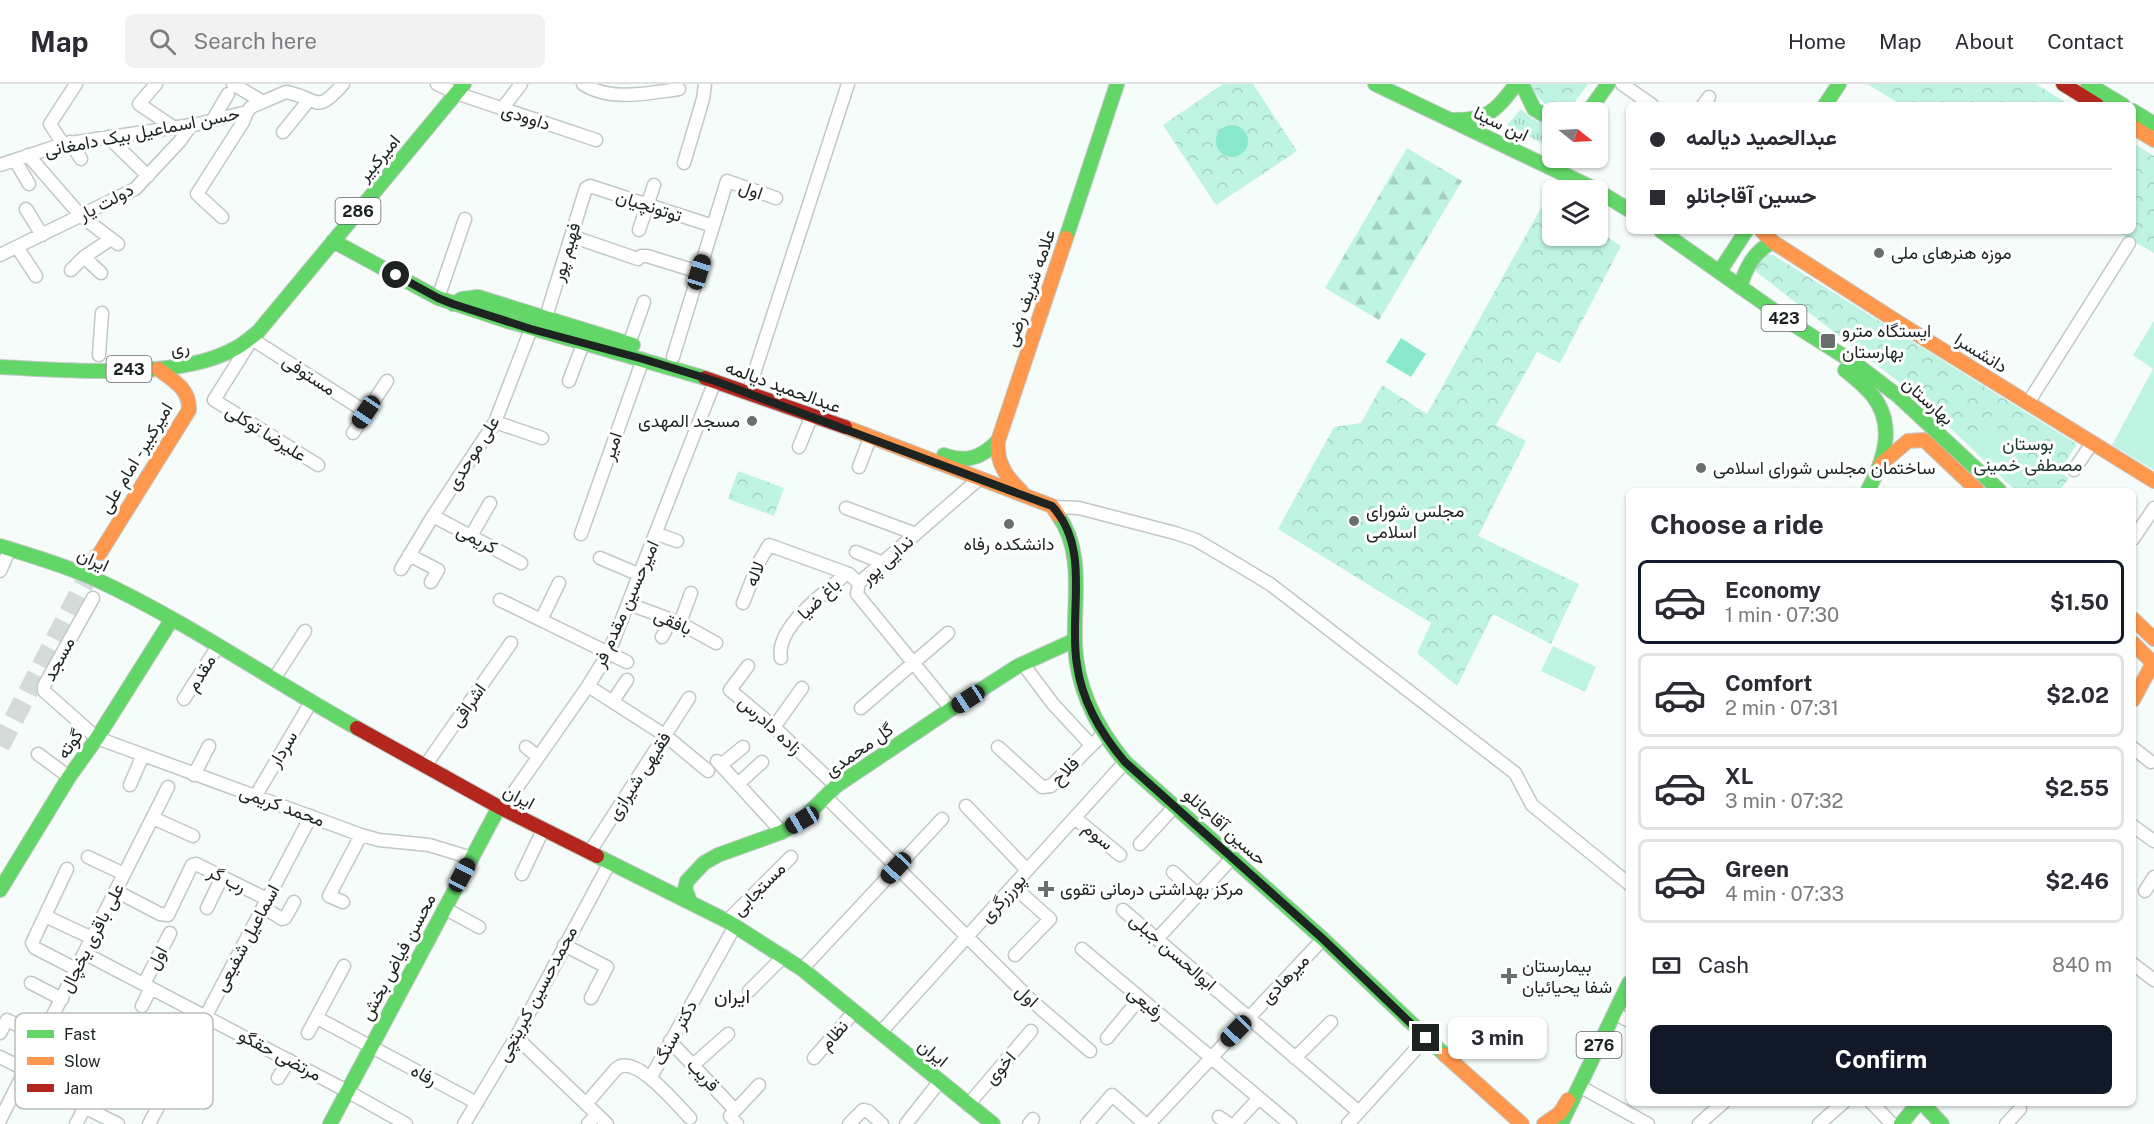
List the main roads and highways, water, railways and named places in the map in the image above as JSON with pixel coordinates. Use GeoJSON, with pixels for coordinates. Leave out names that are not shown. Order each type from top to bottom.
{"type":"FeatureCollection","features":[{"type":"Feature","properties":{"kind":"main road","name":"علامه شریف رضی"},"geometry":{"type":"LineString","coordinates":[[1028,496],[1012,484],[1005,475],[998,455],[998,441],[1117,84]]}},
{"type":"Feature","properties":{"kind":"main road","name":"ابن سینا"},"geometry":{"type":"LineString","coordinates":[[1375,84],[1569,176]]}},
{"type":"Feature","properties":{"kind":"main road"},"geometry":{"type":"LineString","coordinates":[[1450,121],[1477,119],[1491,112],[1502,103],[1516,84]]}},
{"type":"Feature","properties":{"kind":"main road"},"geometry":{"type":"LineString","coordinates":[[1522,84],[1534,108],[1542,113]]}},
{"type":"Feature","properties":{"kind":"main road"},"geometry":{"type":"LineString","coordinates":[[1595,102],[1608,84]]}},
{"type":"Feature","properties":{"kind":"main road"},"geometry":{"type":"LineString","coordinates":[[1828,102],[1839,84]]}},
{"type":"Feature","properties":{"kind":"main road"},"geometry":{"type":"LineString","coordinates":[[2063,84],[2092,102]]}},
{"type":"Feature","properties":{"kind":"main road"},"geometry":{"type":"LineString","coordinates":[[2088,84],[2118,102]]}},
{"type":"Feature","properties":{"kind":"main road","name":"امیرکبیر"},"geometry":{"type":"LineString","coordinates":[[252,339],[460,89]]}},
{"type":"Feature","properties":{"kind":"main road"},"geometry":{"type":"LineString","coordinates":[[2136,113],[2154,124]]}},
{"type":"Feature","properties":{"kind":"main road"},"geometry":{"type":"LineString","coordinates":[[2136,129],[2154,140]]}},
{"type":"Feature","properties":{"kind":"main road"},"geometry":{"type":"LineString","coordinates":[[1568,168],[1569,176],[1577,180]]}},
{"type":"Feature","properties":{"kind":"main road"},"geometry":{"type":"LineString","coordinates":[[1608,197],[1626,208]]}},
{"type":"Feature","properties":{"kind":"main road","name":"بهارستان"},"geometry":{"type":"LineString","coordinates":[[1665,234],[1796,326],[1856,364],[1898,396],[1997,488]]}},
{"type":"Feature","properties":{"kind":"main road"},"geometry":{"type":"LineString","coordinates":[[1720,271],[1744,234]]}},
{"type":"Feature","properties":{"kind":"main road","name":"دانشسرا"},"geometry":{"type":"LineString","coordinates":[[1765,234],[1773,242],[2028,404],[2154,481]]}},
{"type":"Feature","properties":{"kind":"main road","name":"عبدالحمید دیالمه"},"geometry":{"type":"LineString","coordinates":[[333,241],[453,304],[531,329],[715,381],[1028,496]]}},
{"type":"Feature","properties":{"kind":"main road"},"geometry":{"type":"LineString","coordinates":[[1740,287],[1747,268],[1761,248],[1773,242]]}},
{"type":"Feature","properties":{"kind":"main road","name":"عبدالحمید دیالمه"},"geometry":{"type":"LineString","coordinates":[[453,304],[462,299],[478,297],[546,317],[751,383],[954,459],[962,461],[974,459]]}},
{"type":"Feature","properties":{"kind":"main road","name":"بهارستان"},"geometry":{"type":"LineString","coordinates":[[1796,326],[1869,392],[1879,405],[1885,427],[1881,464]]}},
{"type":"Feature","properties":{"kind":"main road","name":"ری"},"geometry":{"type":"LineString","coordinates":[[0,367],[93,370],[158,369],[203,362],[252,339]]}},
{"type":"Feature","properties":{"kind":"main road","name":"امیرکبیر - امام علی"},"geometry":{"type":"LineString","coordinates":[[95,550],[189,410],[189,395],[158,369]]}},
{"type":"Feature","properties":{"kind":"main road","name":"بهارستان"},"geometry":{"type":"LineString","coordinates":[[1881,464],[1908,441],[1924,440],[1975,488]]}},
{"type":"Feature","properties":{"kind":"main road"},"geometry":{"type":"LineString","coordinates":[[980,478],[974,459],[988,451],[998,441]]}},
{"type":"Feature","properties":{"kind":"main road"},"geometry":{"type":"LineString","coordinates":[[1869,488],[1881,464]]}},
{"type":"Feature","properties":{"kind":"main road","name":"حسین آقاجانلو"},"geometry":{"type":"LineString","coordinates":[[1028,496],[1054,507],[1071,541],[1076,572],[1077,665],[1089,704],[1103,734],[1125,762],[1323,939],[1426,1038],[1522,1124]]}},
{"type":"Feature","properties":{"kind":"main road","name":"ایران"},"geometry":{"type":"LineString","coordinates":[[5,548],[74,570],[172,620],[311,702],[501,808],[731,924],[802,969],[993,1124]]}},
{"type":"Feature","properties":{"kind":"main road","name":"گوته"},"geometry":{"type":"LineString","coordinates":[[0,890],[69,777],[97,738],[172,620]]}},
{"type":"Feature","properties":{"kind":"main road"},"geometry":{"type":"LineString","coordinates":[[2136,621],[2154,639]]}},
{"type":"Feature","properties":{"kind":"main road","name":"گل محمدی"},"geometry":{"type":"LineString","coordinates":[[690,902],[685,889],[687,881],[704,863],[718,855],[782,832],[802,820],[836,786],[951,709],[1023,664],[1075,640]]}},
{"type":"Feature","properties":{"kind":"main road"},"geometry":{"type":"LineString","coordinates":[[2136,646],[2153,663],[2136,694]]}},
{"type":"Feature","properties":{"kind":"main road","name":"محسن فیاض بخش"},"geometry":{"type":"LineString","coordinates":[[330,1124],[471,858],[501,808]]}},
{"type":"Feature","properties":{"kind":"main road","name":"276"},"geometry":{"type":"LineString","coordinates":[[1561,1124],[1626,989]]}},
{"type":"Feature","properties":{"kind":"main road"},"geometry":{"type":"LineString","coordinates":[[1544,1124],[1560,1113],[1579,1086]]}},
{"type":"Feature","properties":{"kind":"main road"},"geometry":{"type":"LineString","coordinates":[[1901,1124],[1917,1106]]}},
{"type":"Feature","properties":{"kind":"main road"},"geometry":{"type":"LineString","coordinates":[[1924,1106],[1942,1124]]}},
{"type":"Feature","properties":{"kind":"tunnel"},"geometry":{"type":"LineString","coordinates":[[0,746],[100,553]]}},
{"type":"Feature","properties":{"kind":"place","name":"موزه هنرهای ملی"},"geometry":{"type":"Point","coordinates":[1879,253]}},
{"type":"Feature","properties":{"kind":"place","name":"ایستگاه مترو بهارستان"},"geometry":{"type":"Point","coordinates":[1828,341]}},
{"type":"Feature","properties":{"kind":"place","name":"مسجد المهدی"},"geometry":{"type":"Point","coordinates":[752,421]}},
{"type":"Feature","properties":{"kind":"place","name":"ساختمان مجلس شورای اسلامی"},"geometry":{"type":"Point","coordinates":[1701,468]}},
{"type":"Feature","properties":{"kind":"place","name":"مجلس شورای اسلامی"},"geometry":{"type":"Point","coordinates":[1354,521]}},
{"type":"Feature","properties":{"kind":"place","name":"دانشکده رفاه"},"geometry":{"type":"Point","coordinates":[1009,524]}},
{"type":"Feature","properties":{"kind":"place","name":"مرکز بهداشتی درمانی تقوی"},"geometry":{"type":"Point","coordinates":[1046,889]}},
{"type":"Feature","properties":{"kind":"place","name":"بیمارستان شفا یحیائیان"},"geometry":{"type":"Point","coordinates":[1509,976]}},
{"type":"Feature","properties":{"kind":"district","name":"ایران"},"geometry":{"type":"Point","coordinates":[732,996]}},
{"type":"Feature","properties":{"kind":"park label","name":"بوستان مصطفی خمینی"},"geometry":{"type":"Point","coordinates":[2028,454]}}]}
